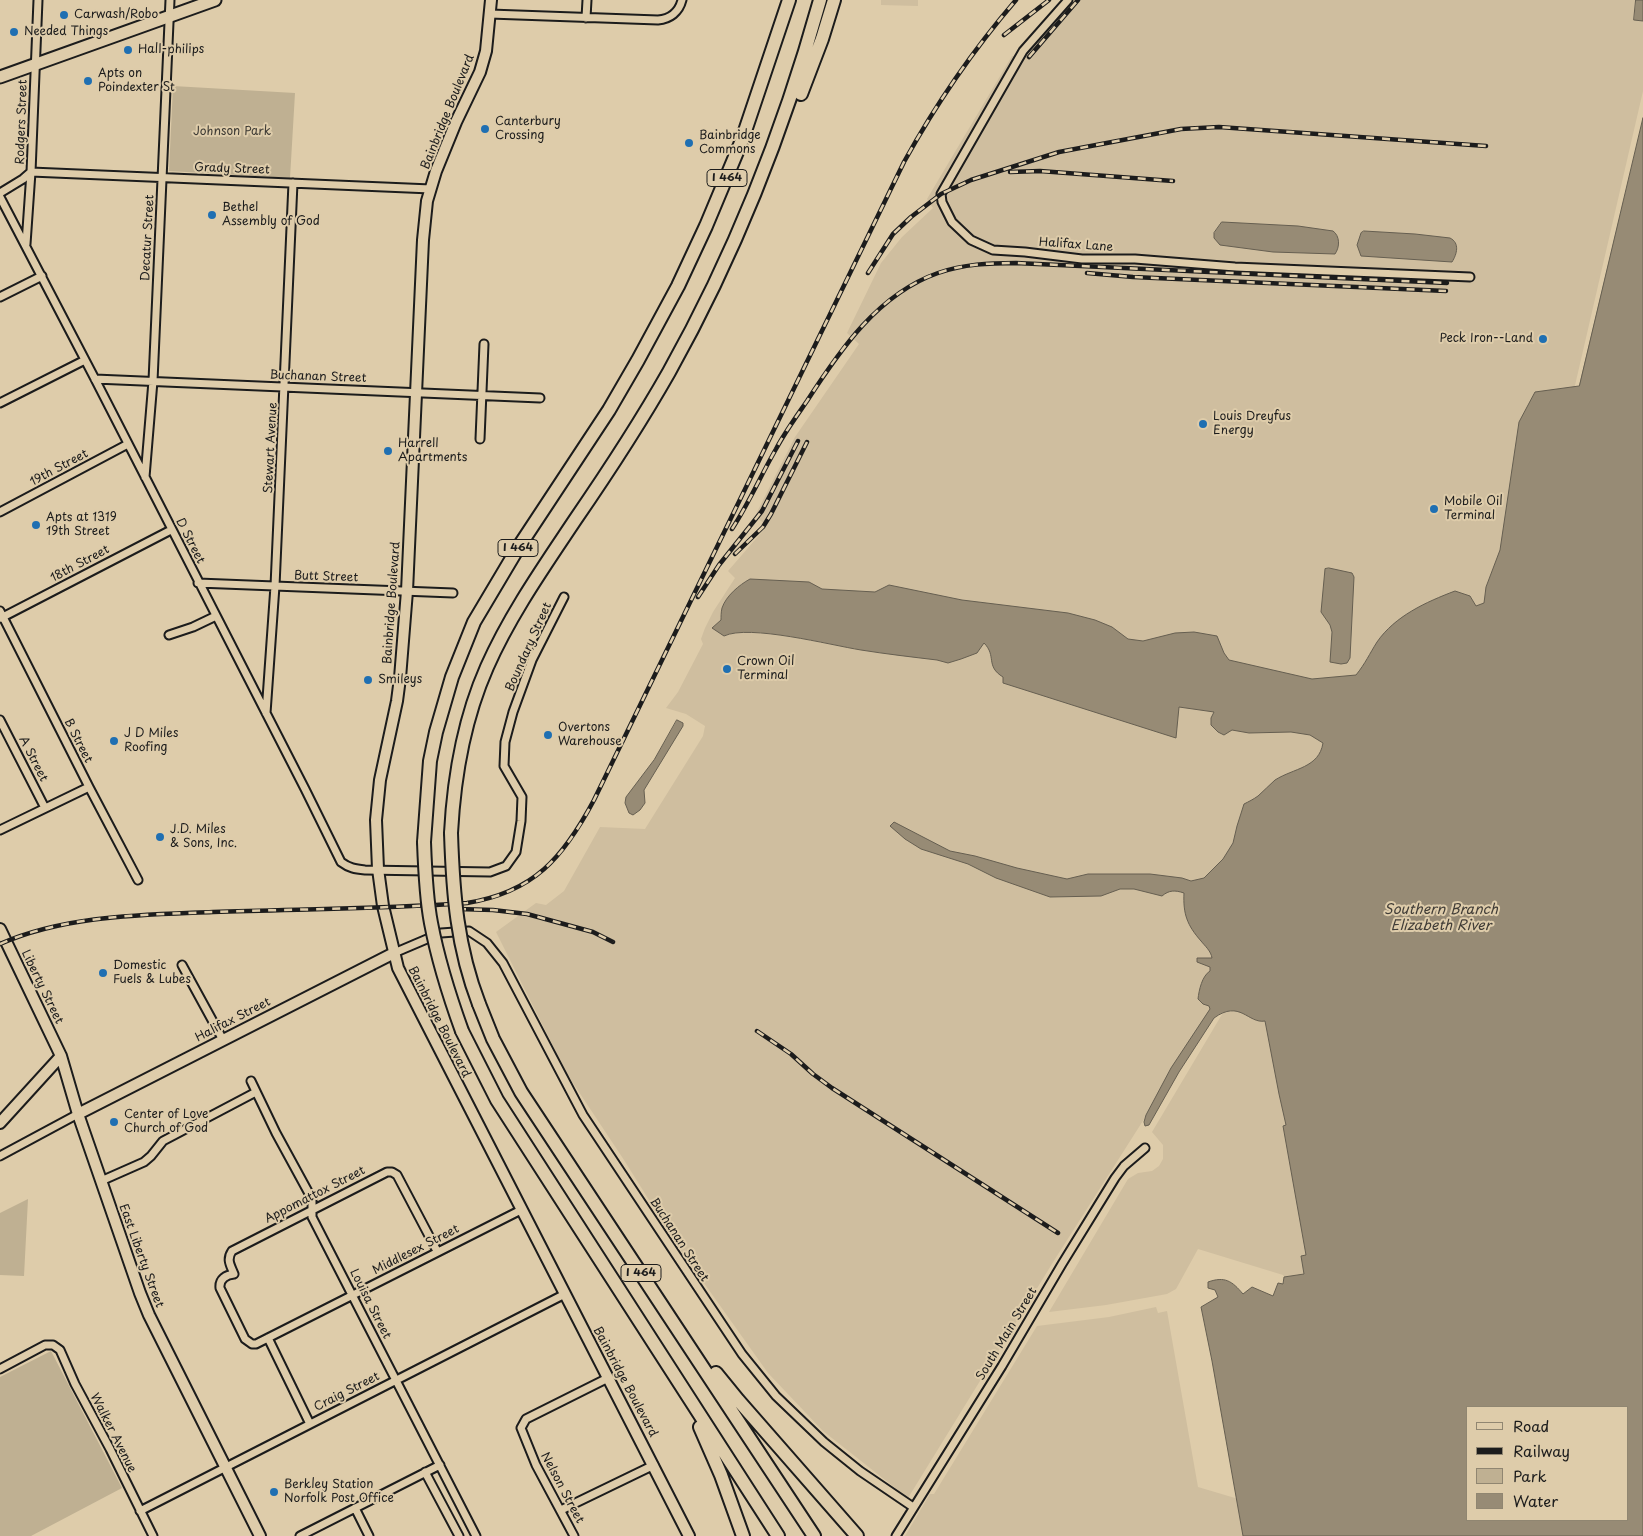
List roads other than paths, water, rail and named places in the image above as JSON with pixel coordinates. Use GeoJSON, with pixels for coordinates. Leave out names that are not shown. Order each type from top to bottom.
{"type":"FeatureCollection","features":[{"type":"Feature","properties":{"kind":"highway"},"geometry":{"type":"LineString","coordinates":[[765,73],[780,0]]}},
{"type":"Feature","properties":{"kind":"highway","name":"I 464"},"geometry":{"type":"LineString","coordinates":[[778,1536],[497,1100],[462,1031],[443,976],[431,920],[424,842],[430,761],[436,732],[452,677],[474,622],[518,548],[608,410],[658,325],[692,258],[742,140],[789,0]]}},
{"type":"Feature","properties":{"kind":"highway","name":"I 464"},"geometry":{"type":"LineString","coordinates":[[814,1536],[521,1092],[492,1039],[465,962],[457,924],[451,833],[456,781],[465,732],[490,660],[514,613],[624,449],[670,370],[732,250],[760,182],[795,87],[820,0]]}},
{"type":"Feature","properties":{"kind":"highway"},"geometry":{"type":"LineString","coordinates":[[760,182],[788,126],[822,39],[834,0]]}},
{"type":"Feature","properties":{"kind":"highway"},"geometry":{"type":"LineString","coordinates":[[651,1289],[686,1329],[720,1378],[738,1400],[857,1536]]}},
{"type":"Feature","properties":{"kind":"highway"},"geometry":{"type":"LineString","coordinates":[[670,1369],[713,1454],[743,1536]]}},
{"type":"Feature","properties":{"kind":"main road"},"geometry":{"type":"LineString","coordinates":[[0,77],[215,0]]}},
{"type":"Feature","properties":{"kind":"street","name":"Rodgers Street"},"geometry":{"type":"LineString","coordinates":[[26,245],[38,0]]}},
{"type":"Feature","properties":{"kind":"street","name":"Decatur Street"},"geometry":{"type":"LineString","coordinates":[[145,477],[153,381],[170,0]]}},
{"type":"Feature","properties":{"kind":"street","name":"Bainbridge Boulevard"},"geometry":{"type":"LineString","coordinates":[[491,0],[488,40],[480,72],[449,137],[427,201],[423,240],[415,392],[407,591],[398,701],[380,780],[377,804],[378,869],[383,906],[398,968],[689,1536]]}},
{"type":"Feature","properties":{"kind":"street"},"geometry":{"type":"LineString","coordinates":[[586,18],[587,0]]}},
{"type":"Feature","properties":{"kind":"street"},"geometry":{"type":"LineString","coordinates":[[490,14],[663,20],[672,16],[682,0]]}},
{"type":"Feature","properties":{"kind":"street","name":"Halifax Lane"},"geometry":{"type":"LineString","coordinates":[[1068,0],[1023,51],[941,194],[942,202],[952,222],[971,240],[993,250],[1082,259],[1135,259],[1235,267],[1470,277]]}},
{"type":"Feature","properties":{"kind":"street"},"geometry":{"type":"LineString","coordinates":[[0,195],[31,172]]}},
{"type":"Feature","properties":{"kind":"street","name":"Grady Street"},"geometry":{"type":"LineString","coordinates":[[31,172],[431,189]]}},
{"type":"Feature","properties":{"kind":"street","name":"Stewart Avenue"},"geometry":{"type":"LineString","coordinates":[[266,714],[275,586],[293,183]]}},
{"type":"Feature","properties":{"kind":"street","name":"D Street"},"geometry":{"type":"LineString","coordinates":[[0,195],[341,862],[354,869],[378,869]]}},
{"type":"Feature","properties":{"kind":"street"},"geometry":{"type":"LineString","coordinates":[[0,298],[42,276]]}},
{"type":"Feature","properties":{"kind":"street"},"geometry":{"type":"LineString","coordinates":[[480,439],[484,344]]}},
{"type":"Feature","properties":{"kind":"street"},"geometry":{"type":"LineString","coordinates":[[0,403],[85,360]]}},
{"type":"Feature","properties":{"kind":"street","name":"Buchanan Street"},"geometry":{"type":"LineString","coordinates":[[95,378],[540,398]]}},
{"type":"Feature","properties":{"kind":"street","name":"19th Street"},"geometry":{"type":"LineString","coordinates":[[0,512],[128,444]]}},
{"type":"Feature","properties":{"kind":"street","name":"18th Street"},"geometry":{"type":"LineString","coordinates":[[1,615],[171,530]]}},
{"type":"Feature","properties":{"kind":"street","name":"Butt Street"},"geometry":{"type":"LineString","coordinates":[[198,583],[453,593]]}},
{"type":"Feature","properties":{"kind":"street","name":"Boundary Street"},"geometry":{"type":"LineString","coordinates":[[378,869],[490,872],[506,866],[516,852],[521,821],[522,797],[504,766],[505,742],[513,712],[532,660],[564,597]]}},
{"type":"Feature","properties":{"kind":"street","name":"B Street"},"geometry":{"type":"LineString","coordinates":[[1,615],[138,880]]}},
{"type":"Feature","properties":{"kind":"street"},"geometry":{"type":"LineString","coordinates":[[169,635],[193,627],[216,616]]}},
{"type":"Feature","properties":{"kind":"street","name":"A Street"},"geometry":{"type":"LineString","coordinates":[[0,720],[46,808]]}},
{"type":"Feature","properties":{"kind":"street"},"geometry":{"type":"LineString","coordinates":[[0,830],[89,787]]}},
{"type":"Feature","properties":{"kind":"street","name":"Liberty Street"},"geometry":{"type":"LineString","coordinates":[[0,929],[61,1056]]}},
{"type":"Feature","properties":{"kind":"street","name":"Halifax Street"},"geometry":{"type":"LineString","coordinates":[[0,1156],[78,1114],[394,953],[441,933],[469,931],[483,940]]}},
{"type":"Feature","properties":{"kind":"street","name":"Buchanan Street"},"geometry":{"type":"LineString","coordinates":[[483,940],[498,954],[504,963],[583,1115],[718,1320],[759,1376],[794,1414],[824,1442],[860,1471],[913,1507]]}},
{"type":"Feature","properties":{"kind":"street"},"geometry":{"type":"LineString","coordinates":[[182,964],[223,1040]]}},
{"type":"Feature","properties":{"kind":"street"},"geometry":{"type":"LineString","coordinates":[[0,1123],[61,1056]]}},
{"type":"Feature","properties":{"kind":"street","name":"East Liberty Street"},"geometry":{"type":"LineString","coordinates":[[61,1056],[78,1114],[149,1315],[260,1536]]}},
{"type":"Feature","properties":{"kind":"street","name":"Louisa Street"},"geometry":{"type":"LineString","coordinates":[[251,1081],[312,1200],[312,1217],[476,1536]]}},
{"type":"Feature","properties":{"kind":"street"},"geometry":{"type":"LineString","coordinates":[[101,1181],[144,1162],[163,1141],[256,1092]]}},
{"type":"Feature","properties":{"kind":"street","name":"South Main Street"},"geometry":{"type":"LineString","coordinates":[[896,1536],[1002,1366],[1115,1178],[1124,1166],[1145,1148]]}},
{"type":"Feature","properties":{"kind":"street","name":"Appomattox Street"},"geometry":{"type":"LineString","coordinates":[[268,1338],[256,1344],[252,1344],[245,1339],[220,1288],[220,1284],[223,1278],[234,1274],[229,1262],[232,1251],[312,1209],[387,1172],[392,1172],[397,1176],[437,1251]]}},
{"type":"Feature","properties":{"kind":"street","name":"Middlesex Street"},"geometry":{"type":"LineString","coordinates":[[268,1338],[437,1251],[522,1210]]}},
{"type":"Feature","properties":{"kind":"street","name":"Craig Street"},"geometry":{"type":"LineString","coordinates":[[140,1511],[565,1294]]}},
{"type":"Feature","properties":{"kind":"street"},"geometry":{"type":"LineString","coordinates":[[268,1338],[310,1424]]}},
{"type":"Feature","properties":{"kind":"street","name":"Walker Avenue"},"geometry":{"type":"LineString","coordinates":[[0,1369],[45,1345],[50,1345],[60,1350],[153,1536]]}},
{"type":"Feature","properties":{"kind":"street","name":"Nelson Street"},"geometry":{"type":"LineString","coordinates":[[574,1536],[529,1450],[521,1428],[526,1420],[608,1378]]}},
{"type":"Feature","properties":{"kind":"street"},"geometry":{"type":"LineString","coordinates":[[300,1536],[440,1465]]}},
{"type":"Feature","properties":{"kind":"street"},"geometry":{"type":"LineString","coordinates":[[561,1510],[654,1465]]}},
{"type":"Feature","properties":{"kind":"street"},"geometry":{"type":"LineString","coordinates":[[425,1472],[459,1536]]}},
{"type":"Feature","properties":{"kind":"street"},"geometry":{"type":"LineString","coordinates":[[355,1508],[369,1536]]}},
{"type":"Feature","properties":{"kind":"water"},"geometry":{"type":"Polygon","coordinates":[[[1636,0],[1643,0],[1643,21],[1634,20],[1636,0]]]}},
{"type":"Feature","properties":{"kind":"water","name":"Southern Branch Elizabeth River"},"geometry":{"type":"Polygon","coordinates":[[[1643,118],[1643,1536],[1243,1536],[1201,1307],[1218,1297],[1215,1290],[1208,1288],[1208,1282],[1214,1280],[1228,1281],[1243,1294],[1252,1287],[1273,1296],[1278,1283],[1283,1284],[1284,1277],[1304,1274],[1301,1256],[1306,1255],[1283,1126],[1286,1125],[1265,1021],[1259,1021],[1237,1011],[1223,1013],[1214,1018],[1179,1072],[1149,1125],[1145,1126],[1146,1115],[1171,1068],[1210,1009],[1209,1006],[1203,1004],[1198,999],[1201,984],[1210,971],[1210,967],[1197,962],[1197,958],[1212,958],[1189,924],[1184,907],[1184,893],[1172,891],[1162,896],[1134,889],[1120,889],[1101,896],[1050,897],[996,878],[968,864],[921,849],[905,839],[890,826],[894,822],[950,851],[1067,879],[1088,874],[1150,874],[1191,881],[1204,878],[1223,859],[1233,843],[1244,804],[1258,796],[1275,780],[1311,763],[1321,751],[1323,743],[1310,735],[1291,732],[1249,733],[1232,730],[1224,735],[1211,725],[1211,718],[1214,712],[1179,707],[1176,738],[1003,683],[1003,677],[994,669],[990,652],[984,643],[977,653],[948,663],[770,634],[752,632],[724,636],[712,628],[721,620],[722,608],[730,595],[750,579],[809,582],[822,589],[875,592],[889,585],[962,600],[1068,613],[1095,620],[1112,627],[1128,639],[1143,641],[1175,633],[1194,632],[1217,636],[1229,660],[1312,679],[1356,675],[1384,633],[1412,611],[1455,591],[1470,596],[1476,606],[1484,603],[1486,587],[1500,550],[1519,422],[1535,392],[1579,386],[1643,118]]]}},
{"type":"Feature","properties":{"kind":"water"},"geometry":{"type":"Polygon","coordinates":[[[1222,222],[1298,226],[1333,231],[1338,239],[1338,248],[1335,254],[1273,252],[1220,245],[1214,238],[1214,233],[1222,222]]]}},
{"type":"Feature","properties":{"kind":"water"},"geometry":{"type":"Polygon","coordinates":[[[1364,231],[1450,238],[1456,246],[1455,256],[1452,262],[1361,256],[1357,245],[1361,233],[1364,231]]]}},
{"type":"Feature","properties":{"kind":"water"},"geometry":{"type":"Polygon","coordinates":[[[1329,568],[1352,573],[1354,577],[1350,658],[1347,663],[1341,664],[1330,662],[1332,632],[1330,625],[1321,612],[1325,569],[1329,568]]]}},
{"type":"Feature","properties":{"kind":"water"},"geometry":{"type":"Polygon","coordinates":[[[677,720],[683,723],[683,726],[644,790],[645,803],[633,815],[629,813],[625,803],[626,797],[654,760],[677,720]]]}},
{"type":"Feature","properties":{"kind":"railway"},"geometry":{"type":"LineString","coordinates":[[0,944],[25,934],[51,927],[105,918],[213,912],[403,907],[467,903],[490,898],[511,890],[528,881],[544,869],[570,839],[594,800],[904,162],[956,78],[1016,0]]}},
{"type":"Feature","properties":{"kind":"railway"},"geometry":{"type":"LineString","coordinates":[[1004,35],[1049,0]]}},
{"type":"Feature","properties":{"kind":"railway"},"geometry":{"type":"LineString","coordinates":[[1029,57],[1078,0]]}},
{"type":"Feature","properties":{"kind":"railway"},"geometry":{"type":"LineString","coordinates":[[868,273],[893,234],[911,217],[941,194],[971,180],[1059,152],[1181,129],[1219,127],[1486,146]]}},
{"type":"Feature","properties":{"kind":"railway"},"geometry":{"type":"LineString","coordinates":[[1010,172],[1040,171],[1173,181]]}},
{"type":"Feature","properties":{"kind":"railway"},"geometry":{"type":"LineString","coordinates":[[732,529],[783,437],[847,344],[879,309],[916,282],[938,273],[977,265],[1016,263],[1447,283]]}},
{"type":"Feature","properties":{"kind":"railway"},"geometry":{"type":"LineString","coordinates":[[1087,273],[1133,277],[1446,291]]}},
{"type":"Feature","properties":{"kind":"railway"},"geometry":{"type":"LineString","coordinates":[[698,597],[719,565],[762,511],[798,441]]}},
{"type":"Feature","properties":{"kind":"railway"},"geometry":{"type":"LineString","coordinates":[[735,554],[763,527],[807,442]]}},
{"type":"Feature","properties":{"kind":"railway"},"geometry":{"type":"LineString","coordinates":[[458,909],[493,910],[527,914],[593,932],[613,942]]}},
{"type":"Feature","properties":{"kind":"railway"},"geometry":{"type":"LineString","coordinates":[[757,1031],[791,1054],[832,1088],[1058,1233]]}},
{"type":"Feature","properties":{"kind":"place","name":"Carwash/Robo"},"geometry":{"type":"Point","coordinates":[64,15]}},
{"type":"Feature","properties":{"kind":"place","name":"Needed Things"},"geometry":{"type":"Point","coordinates":[14,32]}},
{"type":"Feature","properties":{"kind":"place","name":"Hall-philips"},"geometry":{"type":"Point","coordinates":[128,50]}},
{"type":"Feature","properties":{"kind":"place","name":"Apts on Poindexter St"},"geometry":{"type":"Point","coordinates":[88,81]}},
{"type":"Feature","properties":{"kind":"place","name":"Canterbury Crossing"},"geometry":{"type":"Point","coordinates":[485,129]}},
{"type":"Feature","properties":{"kind":"place","name":"Bainbridge Commons"},"geometry":{"type":"Point","coordinates":[689,143]}},
{"type":"Feature","properties":{"kind":"place","name":"Bethel Assembly of God"},"geometry":{"type":"Point","coordinates":[212,215]}},
{"type":"Feature","properties":{"kind":"place","name":"Peck Iron--Land"},"geometry":{"type":"Point","coordinates":[1543,339]}},
{"type":"Feature","properties":{"kind":"place","name":"Louis Dreyfus Energy"},"geometry":{"type":"Point","coordinates":[1203,424]}},
{"type":"Feature","properties":{"kind":"place","name":"Harrell Apartments"},"geometry":{"type":"Point","coordinates":[388,451]}},
{"type":"Feature","properties":{"kind":"place","name":"Mobile Oil Terminal"},"geometry":{"type":"Point","coordinates":[1434,509]}},
{"type":"Feature","properties":{"kind":"place","name":"Apts at 1319 19th Street"},"geometry":{"type":"Point","coordinates":[36,525]}},
{"type":"Feature","properties":{"kind":"place","name":"Crown Oil Terminal"},"geometry":{"type":"Point","coordinates":[727,669]}},
{"type":"Feature","properties":{"kind":"place","name":"Smileys"},"geometry":{"type":"Point","coordinates":[368,680]}},
{"type":"Feature","properties":{"kind":"place","name":"Overtons Warehouse"},"geometry":{"type":"Point","coordinates":[548,735]}},
{"type":"Feature","properties":{"kind":"place","name":"J D Miles Roofing"},"geometry":{"type":"Point","coordinates":[114,741]}},
{"type":"Feature","properties":{"kind":"place","name":"J.D. Miles & Sons, Inc."},"geometry":{"type":"Point","coordinates":[160,837]}},
{"type":"Feature","properties":{"kind":"place","name":"Domestic Fuels & Lubes"},"geometry":{"type":"Point","coordinates":[103,973]}},
{"type":"Feature","properties":{"kind":"place","name":"Center of Love Church of God"},"geometry":{"type":"Point","coordinates":[114,1122]}},
{"type":"Feature","properties":{"kind":"place","name":"Berkley Station Norfolk Post Office"},"geometry":{"type":"Point","coordinates":[274,1492]}},
{"type":"Feature","properties":{"kind":"park label","name":"Johnson Park"},"geometry":{"type":"Point","coordinates":[232,132]}}]}
